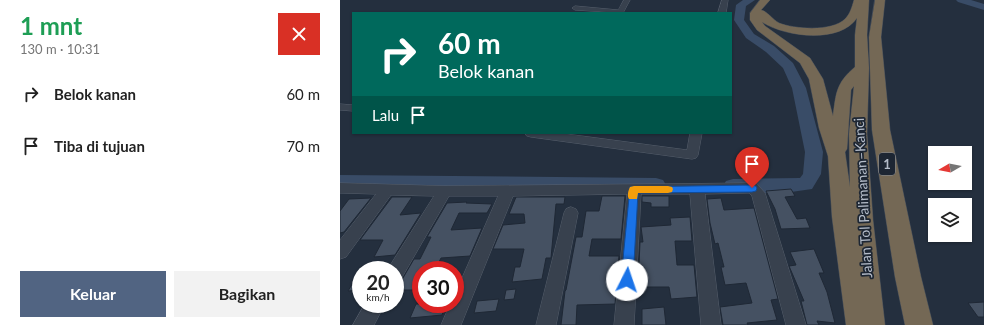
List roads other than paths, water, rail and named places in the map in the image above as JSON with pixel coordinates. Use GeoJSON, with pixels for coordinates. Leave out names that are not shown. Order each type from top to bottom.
{"type":"FeatureCollection","features":[{"type":"Feature","properties":{"kind":"highway"},"geometry":{"type":"LineString","coordinates":[[765,0],[756,9],[754,14],[757,24],[796,54],[812,70],[821,92],[828,128],[837,156]]}},
{"type":"Feature","properties":{"kind":"highway"},"geometry":{"type":"LineString","coordinates":[[771,0],[761,11],[761,15],[764,18],[785,28],[810,32],[834,30],[846,24],[852,18],[859,0]]}},
{"type":"Feature","properties":{"kind":"highway","name":"Jalan Tol Palimanan–Kanci"},"geometry":{"type":"LineString","coordinates":[[864,0],[861,34],[862,68],[858,134],[862,220],[871,325]]}},
{"type":"Feature","properties":{"kind":"highway","name":"Jalan Tol Palimanan–Kanci"},"geometry":{"type":"LineString","coordinates":[[880,0],[875,37],[881,130],[906,270],[919,325]]}},
{"type":"Feature","properties":{"kind":"highway"},"geometry":{"type":"LineString","coordinates":[[860,325],[843,217],[837,156],[844,90],[853,76],[862,68]]}},
{"type":"Feature","properties":{"kind":"street"},"geometry":{"type":"LineString","coordinates":[[620,12],[627,0]]}},
{"type":"Feature","properties":{"kind":"street"},"geometry":{"type":"LineString","coordinates":[[722,12],[725,0]]}},
{"type":"Feature","properties":{"kind":"street"},"geometry":{"type":"LineString","coordinates":[[575,8],[610,12]]}},
{"type":"Feature","properties":{"kind":"street"},"geometry":{"type":"LineString","coordinates":[[340,106],[352,108]]}},
{"type":"Feature","properties":{"kind":"street"},"geometry":{"type":"LineString","coordinates":[[542,134],[692,155],[696,134]]}},
{"type":"Feature","properties":{"kind":"street"},"geometry":{"type":"LineString","coordinates":[[340,188],[444,191],[752,188],[758,193],[796,325]]}},
{"type":"Feature","properties":{"kind":"street"},"geometry":{"type":"LineString","coordinates":[[697,189],[711,325]]}},
{"type":"Feature","properties":{"kind":"street"},"geometry":{"type":"LineString","coordinates":[[340,252],[387,190]]}},
{"type":"Feature","properties":{"kind":"street"},"geometry":{"type":"LineString","coordinates":[[450,325],[508,190]]}},
{"type":"Feature","properties":{"kind":"street"},"geometry":{"type":"LineString","coordinates":[[624,325],[634,190]]}},
{"type":"Feature","properties":{"kind":"street"},"geometry":{"type":"LineString","coordinates":[[402,261],[444,191]]}},
{"type":"Feature","properties":{"kind":"street"},"geometry":{"type":"LineString","coordinates":[[546,325],[571,213]]}},
{"type":"Feature","properties":{"kind":"street"},"geometry":{"type":"LineString","coordinates":[[363,325],[370,313]]}},
{"type":"Feature","properties":{"kind":"waterway"},"geometry":{"type":"LineString","coordinates":[[733,186],[784,186],[805,184],[812,174],[814,152],[809,127],[803,110],[799,88],[789,66],[770,49],[750,36],[739,20],[741,5],[750,0]]}},
{"type":"Feature","properties":{"kind":"waterway"},"geometry":{"type":"LineString","coordinates":[[961,0],[984,7]]}},
{"type":"Feature","properties":{"kind":"waterway"},"geometry":{"type":"LineString","coordinates":[[340,182],[656,185]]}}]}
